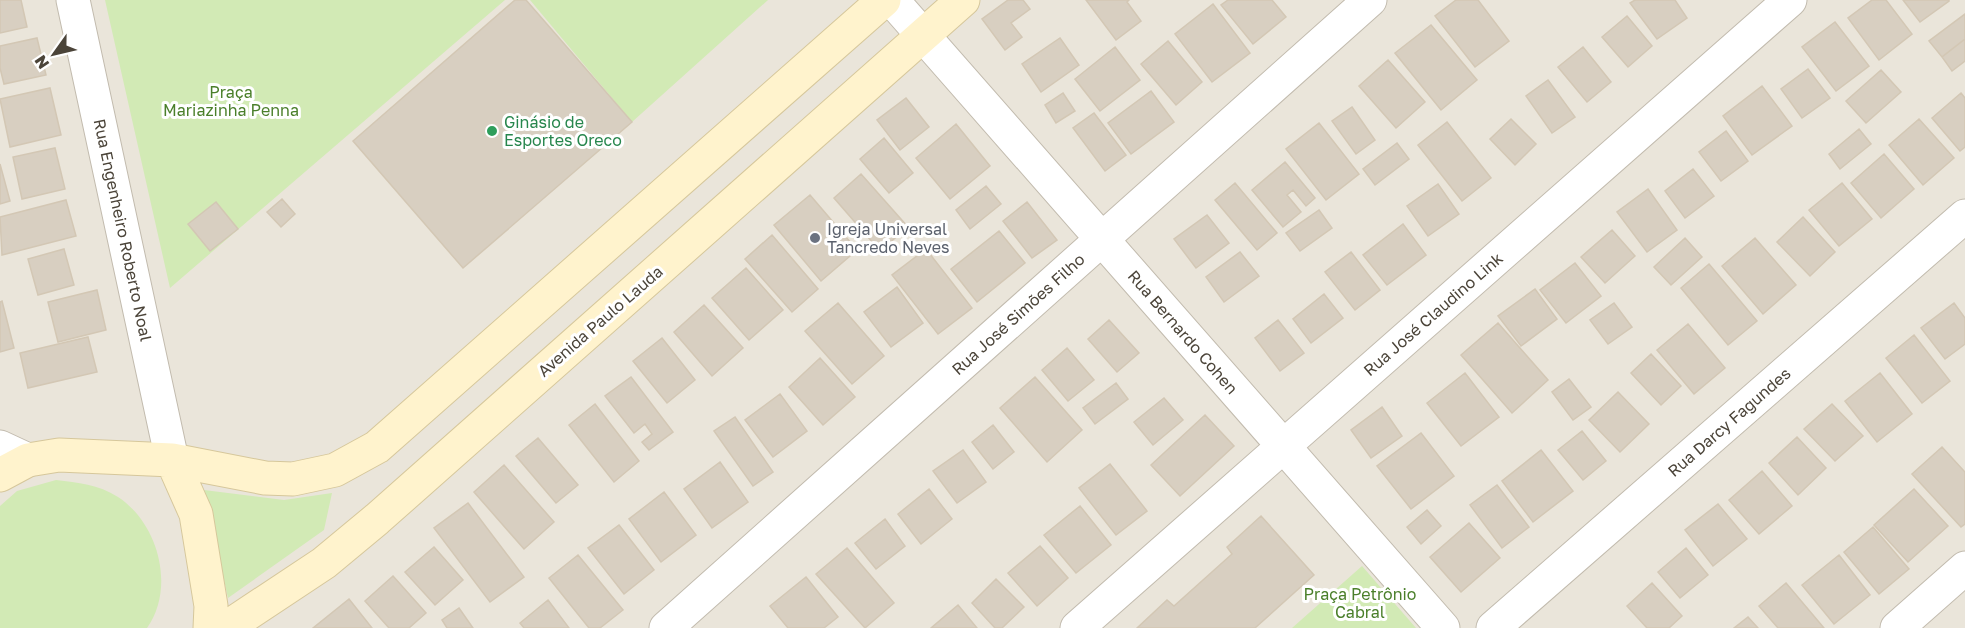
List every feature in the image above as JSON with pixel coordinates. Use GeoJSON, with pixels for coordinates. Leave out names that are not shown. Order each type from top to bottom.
{"type":"FeatureCollection","features":[{"type":"Feature","properties":{"kind":"main road"},"geometry":{"type":"LineString","coordinates":[[9,461],[59,455],[172,460],[265,478],[293,479],[335,470],[377,447],[884,0]]}},
{"type":"Feature","properties":{"kind":"main road","name":"Avenida Paulo Lauda"},"geometry":{"type":"LineString","coordinates":[[226,628],[324,563],[963,0]]}},
{"type":"Feature","properties":{"kind":"main road"},"geometry":{"type":"LineString","coordinates":[[172,460],[196,514],[211,606],[210,628]]}},
{"type":"Feature","properties":{"kind":"street","name":"Rua Engenheiro Roberto Noal"},"geometry":{"type":"LineString","coordinates":[[73,0],[172,460]]}},
{"type":"Feature","properties":{"kind":"street","name":"Rua Bernardo Cohen"},"geometry":{"type":"LineString","coordinates":[[892,0],[1443,628]]}},
{"type":"Feature","properties":{"kind":"street","name":"Rua José Simões Filho"},"geometry":{"type":"LineString","coordinates":[[666,628],[1370,0]]}},
{"type":"Feature","properties":{"kind":"street","name":"Rua José Claudino Link"},"geometry":{"type":"LineString","coordinates":[[1077,628],[1790,0]]}},
{"type":"Feature","properties":{"kind":"street","name":"Rua Darcy Fagundes"},"geometry":{"type":"LineString","coordinates":[[1493,628],[1965,216]]}},
{"type":"Feature","properties":{"kind":"street"},"geometry":{"type":"LineString","coordinates":[[1897,628],[1965,568]]}},
{"type":"Feature","properties":{"kind":"shaded area"},"geometry":{"type":"Polygon","coordinates":[[[0,0],[1965,0],[1965,628],[0,628],[0,0]]]}},
{"type":"Feature","properties":{"kind":"green space","name":"Praça Mariazinha Penna"},"geometry":{"type":"Polygon","coordinates":[[[105,0],[505,0],[170,288],[105,0]]]}},
{"type":"Feature","properties":{"kind":"green space"},"geometry":{"type":"Polygon","coordinates":[[[530,0],[768,0],[632,122],[530,0]]]}},
{"type":"Feature","properties":{"kind":"green space"},"geometry":{"type":"Polygon","coordinates":[[[56,480],[103,489],[132,508],[143,523],[152,539],[161,575],[156,612],[147,628],[0,628],[0,506],[17,491],[56,480]]]}},
{"type":"Feature","properties":{"kind":"green space"},"geometry":{"type":"Polygon","coordinates":[[[204,490],[284,500],[332,493],[324,530],[228,598],[204,490]]]}},
{"type":"Feature","properties":{"kind":"green space","name":"Praça Petrônio Cabral"},"geometry":{"type":"Polygon","coordinates":[[[1362,566],[1416,628],[1292,628],[1362,566]]]}},
{"type":"Feature","properties":{"kind":"building"},"geometry":{"type":"Polygon","coordinates":[[[0,0],[21,0],[27,27],[0,33],[0,0]]]}},
{"type":"Feature","properties":{"kind":"building","name":"Ginásio de Esportes Oreco"},"geometry":{"type":"Polygon","coordinates":[[[515,0],[526,0],[632,122],[463,268],[353,141],[515,0]]]}},
{"type":"Feature","properties":{"kind":"building"},"geometry":{"type":"Polygon","coordinates":[[[1008,0],[1023,0],[1030,9],[1011,23],[1022,37],[1005,50],[982,19],[1008,0]]]}},
{"type":"Feature","properties":{"kind":"building"},"geometry":{"type":"Polygon","coordinates":[[[1086,0],[1129,0],[1127,2],[1141,21],[1116,40],[1086,0]]]}},
{"type":"Feature","properties":{"kind":"building"},"geometry":{"type":"Polygon","coordinates":[[[1228,0],[1272,0],[1286,17],[1253,44],[1221,5],[1228,0]]]}},
{"type":"Feature","properties":{"kind":"building"},"geometry":{"type":"Polygon","coordinates":[[[1456,0],[1478,0],[1509,41],[1475,67],[1435,16],[1456,0]]]}},
{"type":"Feature","properties":{"kind":"building"},"geometry":{"type":"Polygon","coordinates":[[[1635,0],[1675,0],[1687,18],[1657,39],[1630,3],[1635,0]]]}},
{"type":"Feature","properties":{"kind":"building"},"geometry":{"type":"Polygon","coordinates":[[[1872,0],[1886,0],[1912,34],[1879,60],[1848,18],[1872,0]]]}},
{"type":"Feature","properties":{"kind":"building"},"geometry":{"type":"Polygon","coordinates":[[[1903,0],[1949,0],[1949,1],[1920,22],[1903,0]]]}},
{"type":"Feature","properties":{"kind":"building"},"geometry":{"type":"Polygon","coordinates":[[[1213,4],[1250,53],[1212,82],[1175,34],[1213,4]]]}},
{"type":"Feature","properties":{"kind":"building"},"geometry":{"type":"Polygon","coordinates":[[[1965,14],[1965,39],[1942,57],[1929,41],[1965,14]]]}},
{"type":"Feature","properties":{"kind":"building"},"geometry":{"type":"Polygon","coordinates":[[[1627,16],[1652,46],[1628,67],[1602,37],[1627,16]]]}},
{"type":"Feature","properties":{"kind":"building"},"geometry":{"type":"Polygon","coordinates":[[[1835,22],[1869,66],[1836,91],[1802,47],[1835,22]]]}},
{"type":"Feature","properties":{"kind":"building"},"geometry":{"type":"Polygon","coordinates":[[[1431,25],[1477,80],[1441,110],[1395,53],[1431,25]]]}},
{"type":"Feature","properties":{"kind":"building"},"geometry":{"type":"Polygon","coordinates":[[[37,38],[46,75],[4,84],[0,68],[0,46],[37,38]]]}},
{"type":"Feature","properties":{"kind":"building"},"geometry":{"type":"Polygon","coordinates":[[[1060,38],[1079,65],[1041,92],[1022,64],[1060,38]]]}},
{"type":"Feature","properties":{"kind":"building"},"geometry":{"type":"Polygon","coordinates":[[[1965,39],[1965,61],[1952,71],[1942,57],[1965,39]]]}},
{"type":"Feature","properties":{"kind":"building"},"geometry":{"type":"Polygon","coordinates":[[[1168,41],[1202,82],[1176,105],[1141,64],[1168,41]]]}},
{"type":"Feature","properties":{"kind":"building"},"geometry":{"type":"Polygon","coordinates":[[[1115,47],[1140,80],[1100,111],[1075,79],[1115,47]]]}},
{"type":"Feature","properties":{"kind":"building"},"geometry":{"type":"Polygon","coordinates":[[[1583,47],[1611,82],[1587,102],[1558,67],[1583,47]]]}},
{"type":"Feature","properties":{"kind":"building"},"geometry":{"type":"Polygon","coordinates":[[[1388,60],[1425,102],[1396,128],[1359,86],[1388,60]]]}},
{"type":"Feature","properties":{"kind":"building"},"geometry":{"type":"Polygon","coordinates":[[[1808,69],[1830,98],[1802,118],[1781,89],[1808,69]]]}},
{"type":"Feature","properties":{"kind":"building"},"geometry":{"type":"Polygon","coordinates":[[[1881,70],[1901,92],[1866,123],[1846,101],[1881,70]]]}},
{"type":"Feature","properties":{"kind":"building"},"geometry":{"type":"Polygon","coordinates":[[[1548,80],[1575,117],[1552,133],[1526,96],[1548,80]]]}},
{"type":"Feature","properties":{"kind":"building"},"geometry":{"type":"Polygon","coordinates":[[[1762,86],[1792,126],[1752,155],[1723,116],[1762,86]]]}},
{"type":"Feature","properties":{"kind":"building"},"geometry":{"type":"Polygon","coordinates":[[[50,88],[61,135],[10,147],[0,99],[50,88]]]}},
{"type":"Feature","properties":{"kind":"building"},"geometry":{"type":"Polygon","coordinates":[[[1151,91],[1174,122],[1131,154],[1108,123],[1151,91]]]}},
{"type":"Feature","properties":{"kind":"building"},"geometry":{"type":"Polygon","coordinates":[[[1063,93],[1075,111],[1056,123],[1045,105],[1063,93]]]}},
{"type":"Feature","properties":{"kind":"building"},"geometry":{"type":"Polygon","coordinates":[[[1961,93],[1965,98],[1965,147],[1960,151],[1932,118],[1961,93]]]}},
{"type":"Feature","properties":{"kind":"building"},"geometry":{"type":"Polygon","coordinates":[[[906,98],[929,127],[900,150],[877,120],[906,98]]]}},
{"type":"Feature","properties":{"kind":"building"},"geometry":{"type":"Polygon","coordinates":[[[1352,107],[1375,140],[1356,154],[1332,121],[1352,107]]]}},
{"type":"Feature","properties":{"kind":"building"},"geometry":{"type":"Polygon","coordinates":[[[1094,113],[1126,155],[1105,171],[1073,128],[1094,113]]]}},
{"type":"Feature","properties":{"kind":"building"},"geometry":{"type":"Polygon","coordinates":[[[1511,119],[1536,144],[1515,165],[1490,139],[1511,119]]]}},
{"type":"Feature","properties":{"kind":"building"},"geometry":{"type":"Polygon","coordinates":[[[1919,119],[1954,158],[1923,185],[1889,145],[1919,119]]]}},
{"type":"Feature","properties":{"kind":"building"},"geometry":{"type":"Polygon","coordinates":[[[1447,122],[1491,178],[1462,201],[1418,145],[1447,122]]]}},
{"type":"Feature","properties":{"kind":"building"},"geometry":{"type":"Polygon","coordinates":[[[1319,123],[1359,174],[1326,200],[1286,149],[1319,123]]]}},
{"type":"Feature","properties":{"kind":"building"},"geometry":{"type":"Polygon","coordinates":[[[956,124],[990,166],[950,199],[916,158],[956,124]]]}},
{"type":"Feature","properties":{"kind":"building"},"geometry":{"type":"Polygon","coordinates":[[[1859,129],[1871,144],[1840,169],[1829,154],[1859,129]]]}},
{"type":"Feature","properties":{"kind":"building"},"geometry":{"type":"Polygon","coordinates":[[[1726,131],[1748,161],[1721,181],[1699,152],[1726,131]]]}},
{"type":"Feature","properties":{"kind":"building"},"geometry":{"type":"Polygon","coordinates":[[[884,138],[913,173],[889,193],[860,159],[884,138]]]}},
{"type":"Feature","properties":{"kind":"building"},"geometry":{"type":"Polygon","coordinates":[[[1397,143],[1409,159],[1375,185],[1363,169],[1397,143]]]}},
{"type":"Feature","properties":{"kind":"building"},"geometry":{"type":"Polygon","coordinates":[[[55,148],[65,189],[22,199],[13,157],[55,148]]]}},
{"type":"Feature","properties":{"kind":"building"},"geometry":{"type":"Polygon","coordinates":[[[1884,154],[1914,189],[1881,218],[1851,183],[1884,154]]]}},
{"type":"Feature","properties":{"kind":"building"},"geometry":{"type":"Polygon","coordinates":[[[1285,162],[1315,198],[1306,206],[1293,190],[1287,195],[1301,212],[1283,227],[1252,190],[1285,162]]]}},
{"type":"Feature","properties":{"kind":"building"},"geometry":{"type":"Polygon","coordinates":[[[0,164],[10,201],[0,204],[0,164]]]}},
{"type":"Feature","properties":{"kind":"building"},"geometry":{"type":"Polygon","coordinates":[[[1693,169],[1714,196],[1685,218],[1665,191],[1693,169]]]}},
{"type":"Feature","properties":{"kind":"building"},"geometry":{"type":"Polygon","coordinates":[[[861,174],[908,227],[880,251],[834,198],[861,174]]]}},
{"type":"Feature","properties":{"kind":"building"},"geometry":{"type":"Polygon","coordinates":[[[1235,183],[1277,233],[1257,250],[1215,200],[1235,183]]]}},
{"type":"Feature","properties":{"kind":"building"},"geometry":{"type":"Polygon","coordinates":[[[1842,183],[1872,219],[1839,246],[1809,210],[1842,183]]]}},
{"type":"Feature","properties":{"kind":"building"},"geometry":{"type":"Polygon","coordinates":[[[1438,184],[1459,214],[1428,236],[1407,206],[1438,184]]]}},
{"type":"Feature","properties":{"kind":"building"},"geometry":{"type":"Polygon","coordinates":[[[986,186],[1001,204],[970,229],[956,210],[986,186]]]}},
{"type":"Feature","properties":{"kind":"building"},"geometry":{"type":"Polygon","coordinates":[[[1648,189],[1677,230],[1647,252],[1617,212],[1648,189]]]}},
{"type":"Feature","properties":{"kind":"building","name":"Igreja Universal Tancredo Neves"},"geometry":{"type":"Polygon","coordinates":[[[810,195],[857,250],[821,281],[774,225],[810,195]]]}},
{"type":"Feature","properties":{"kind":"building"},"geometry":{"type":"Polygon","coordinates":[[[282,199],[295,214],[281,227],[267,212],[282,199]]]}},
{"type":"Feature","properties":{"kind":"building"},"geometry":{"type":"Polygon","coordinates":[[[66,200],[76,236],[2,255],[0,217],[66,200]]]}},
{"type":"Feature","properties":{"kind":"building"},"geometry":{"type":"Polygon","coordinates":[[[216,202],[238,229],[210,251],[188,224],[216,202]]]}},
{"type":"Feature","properties":{"kind":"building"},"geometry":{"type":"Polygon","coordinates":[[[1027,202],[1057,240],[1032,258],[1003,221],[1027,202]]]}},
{"type":"Feature","properties":{"kind":"building"},"geometry":{"type":"Polygon","coordinates":[[[1319,210],[1332,228],[1300,251],[1286,233],[1319,210]]]}},
{"type":"Feature","properties":{"kind":"building"},"geometry":{"type":"Polygon","coordinates":[[[1207,215],[1229,243],[1196,268],[1174,239],[1207,215]]]}},
{"type":"Feature","properties":{"kind":"building"},"geometry":{"type":"Polygon","coordinates":[[[1803,217],[1835,252],[1810,276],[1777,242],[1803,217]]]}},
{"type":"Feature","properties":{"kind":"building"},"geometry":{"type":"Polygon","coordinates":[[[1403,224],[1426,255],[1387,285],[1363,255],[1403,224]]]}},
{"type":"Feature","properties":{"kind":"building"},"geometry":{"type":"Polygon","coordinates":[[[1612,230],[1635,256],[1605,283],[1581,257],[1612,230]]]}},
{"type":"Feature","properties":{"kind":"building"},"geometry":{"type":"Polygon","coordinates":[[[999,231],[1025,263],[977,302],[951,269],[999,231]]]}},
{"type":"Feature","properties":{"kind":"building"},"geometry":{"type":"Polygon","coordinates":[[[772,235],[818,289],[792,312],[745,259],[772,235]]]}},
{"type":"Feature","properties":{"kind":"building"},"geometry":{"type":"Polygon","coordinates":[[[1685,238],[1702,257],[1671,285],[1654,267],[1685,238]]]}},
{"type":"Feature","properties":{"kind":"building"},"geometry":{"type":"Polygon","coordinates":[[[1755,238],[1796,285],[1763,314],[1722,266],[1755,238]]]}},
{"type":"Feature","properties":{"kind":"building"},"geometry":{"type":"Polygon","coordinates":[[[64,249],[74,285],[38,295],[28,259],[64,249]]]}},
{"type":"Feature","properties":{"kind":"building"},"geometry":{"type":"Polygon","coordinates":[[[926,249],[972,308],[938,334],[892,275],[926,249]]]}},
{"type":"Feature","properties":{"kind":"building"},"geometry":{"type":"Polygon","coordinates":[[[1240,252],[1259,276],[1224,302],[1206,277],[1240,252]]]}},
{"type":"Feature","properties":{"kind":"building"},"geometry":{"type":"Polygon","coordinates":[[[1351,252],[1380,290],[1355,310],[1325,272],[1351,252]]]}},
{"type":"Feature","properties":{"kind":"building"},"geometry":{"type":"Polygon","coordinates":[[[1575,263],[1601,296],[1566,323],[1540,290],[1575,263]]]}},
{"type":"Feature","properties":{"kind":"building"},"geometry":{"type":"Polygon","coordinates":[[[1709,264],[1757,321],[1728,345],[1681,288],[1709,264]]]}},
{"type":"Feature","properties":{"kind":"building"},"geometry":{"type":"Polygon","coordinates":[[[746,268],[783,310],[749,340],[712,298],[746,268]]]}},
{"type":"Feature","properties":{"kind":"building"},"geometry":{"type":"Polygon","coordinates":[[[897,287],[923,323],[891,347],[864,312],[897,287]]]}},
{"type":"Feature","properties":{"kind":"building"},"geometry":{"type":"Polygon","coordinates":[[[1535,289],[1557,319],[1521,346],[1498,316],[1535,289]]]}},
{"type":"Feature","properties":{"kind":"building"},"geometry":{"type":"Polygon","coordinates":[[[97,290],[106,330],[58,342],[48,302],[97,290]]]}},
{"type":"Feature","properties":{"kind":"building"},"geometry":{"type":"Polygon","coordinates":[[[1324,294],[1343,318],[1311,343],[1293,319],[1324,294]]]}},
{"type":"Feature","properties":{"kind":"building"},"geometry":{"type":"Polygon","coordinates":[[[2,301],[14,348],[0,352],[0,302],[2,301]]]}},
{"type":"Feature","properties":{"kind":"building"},"geometry":{"type":"Polygon","coordinates":[[[838,303],[884,356],[852,384],[805,331],[838,303]]]}},
{"type":"Feature","properties":{"kind":"building"},"geometry":{"type":"Polygon","coordinates":[[[1614,303],[1632,327],[1608,344],[1590,320],[1614,303]]]}},
{"type":"Feature","properties":{"kind":"building"},"geometry":{"type":"Polygon","coordinates":[[[1954,303],[1965,318],[1965,344],[1945,359],[1921,328],[1954,303]]]}},
{"type":"Feature","properties":{"kind":"building"},"geometry":{"type":"Polygon","coordinates":[[[704,305],[743,348],[712,376],[674,332],[704,305]]]}},
{"type":"Feature","properties":{"kind":"building"},"geometry":{"type":"Polygon","coordinates":[[[1109,320],[1139,353],[1117,372],[1088,339],[1109,320]]]}},
{"type":"Feature","properties":{"kind":"building"},"geometry":{"type":"Polygon","coordinates":[[[1278,320],[1304,353],[1280,371],[1255,338],[1278,320]]]}},
{"type":"Feature","properties":{"kind":"building"},"geometry":{"type":"Polygon","coordinates":[[[1498,323],[1548,380],[1512,413],[1461,355],[1498,323]]]}},
{"type":"Feature","properties":{"kind":"building"},"geometry":{"type":"Polygon","coordinates":[[[1688,324],[1725,368],[1694,394],[1657,350],[1688,324]]]}},
{"type":"Feature","properties":{"kind":"building"},"geometry":{"type":"Polygon","coordinates":[[[1914,335],[1950,381],[1922,403],[1886,358],[1914,335]]]}},
{"type":"Feature","properties":{"kind":"building"},"geometry":{"type":"Polygon","coordinates":[[[88,337],[97,372],[28,388],[20,353],[88,337]]]}},
{"type":"Feature","properties":{"kind":"building"},"geometry":{"type":"Polygon","coordinates":[[[662,338],[695,380],[667,403],[633,361],[662,338]]]}},
{"type":"Feature","properties":{"kind":"building"},"geometry":{"type":"Polygon","coordinates":[[[1067,348],[1094,380],[1068,401],[1042,370],[1067,348]]]}},
{"type":"Feature","properties":{"kind":"building"},"geometry":{"type":"Polygon","coordinates":[[[1651,354],[1681,386],[1661,405],[1631,373],[1651,354]]]}},
{"type":"Feature","properties":{"kind":"building"},"geometry":{"type":"Polygon","coordinates":[[[820,358],[855,397],[823,425],[789,387],[820,358]]]}},
{"type":"Feature","properties":{"kind":"building"},"geometry":{"type":"Polygon","coordinates":[[[1465,373],[1499,417],[1461,446],[1427,403],[1465,373]]]}},
{"type":"Feature","properties":{"kind":"building"},"geometry":{"type":"Polygon","coordinates":[[[1880,373],[1912,414],[1877,442],[1845,401],[1880,373]]]}},
{"type":"Feature","properties":{"kind":"building"},"geometry":{"type":"Polygon","coordinates":[[[631,377],[673,432],[649,450],[642,442],[652,434],[645,424],[634,433],[605,396],[631,377]]]}},
{"type":"Feature","properties":{"kind":"building"},"geometry":{"type":"Polygon","coordinates":[[[1035,377],[1082,430],[1047,462],[1000,408],[1035,377]]]}},
{"type":"Feature","properties":{"kind":"building"},"geometry":{"type":"Polygon","coordinates":[[[1569,379],[1591,407],[1573,420],[1552,392],[1569,379]]]}},
{"type":"Feature","properties":{"kind":"building"},"geometry":{"type":"Polygon","coordinates":[[[1116,383],[1128,399],[1095,424],[1083,408],[1116,383]]]}},
{"type":"Feature","properties":{"kind":"building"},"geometry":{"type":"Polygon","coordinates":[[[1618,392],[1649,424],[1620,452],[1589,420],[1618,392]]]}},
{"type":"Feature","properties":{"kind":"building"},"geometry":{"type":"Polygon","coordinates":[[[780,394],[807,431],[773,457],[745,420],[780,394]]]}},
{"type":"Feature","properties":{"kind":"building"},"geometry":{"type":"Polygon","coordinates":[[[1164,398],[1183,420],[1153,445],[1134,422],[1164,398]]]}},
{"type":"Feature","properties":{"kind":"building"},"geometry":{"type":"Polygon","coordinates":[[[595,404],[639,461],[614,482],[569,425],[595,404]]]}},
{"type":"Feature","properties":{"kind":"building"},"geometry":{"type":"Polygon","coordinates":[[[1832,404],[1863,436],[1835,461],[1804,429],[1832,404]]]}},
{"type":"Feature","properties":{"kind":"building"},"geometry":{"type":"Polygon","coordinates":[[[1382,407],[1402,436],[1371,458],[1351,430],[1382,407]]]}},
{"type":"Feature","properties":{"kind":"building"},"geometry":{"type":"Polygon","coordinates":[[[1205,415],[1234,446],[1180,496],[1151,465],[1205,415]]]}},
{"type":"Feature","properties":{"kind":"building"},"geometry":{"type":"Polygon","coordinates":[[[735,417],[773,472],[753,486],[714,431],[735,417]]]}},
{"type":"Feature","properties":{"kind":"building"},"geometry":{"type":"Polygon","coordinates":[[[993,425],[1014,452],[993,469],[972,442],[993,425]]]}},
{"type":"Feature","properties":{"kind":"building"},"geometry":{"type":"Polygon","coordinates":[[[1582,431],[1606,461],[1583,480],[1558,450],[1582,431]]]}},
{"type":"Feature","properties":{"kind":"building"},"geometry":{"type":"Polygon","coordinates":[[[1421,433],[1454,476],[1411,509],[1377,466],[1421,433]]]}},
{"type":"Feature","properties":{"kind":"building"},"geometry":{"type":"Polygon","coordinates":[[[1797,437],[1826,468],[1798,495],[1769,463],[1797,437]]]}},
{"type":"Feature","properties":{"kind":"building"},"geometry":{"type":"Polygon","coordinates":[[[538,438],[578,485],[556,503],[516,456],[538,438]]]}},
{"type":"Feature","properties":{"kind":"building"},"geometry":{"type":"Polygon","coordinates":[[[1942,447],[1965,472],[1965,524],[1961,527],[1912,474],[1942,447]]]}},
{"type":"Feature","properties":{"kind":"building"},"geometry":{"type":"Polygon","coordinates":[[[963,450],[986,482],[957,503],[933,471],[963,450]]]}},
{"type":"Feature","properties":{"kind":"building"},"geometry":{"type":"Polygon","coordinates":[[[1541,450],[1573,491],[1533,522],[1502,481],[1541,450]]]}},
{"type":"Feature","properties":{"kind":"building"},"geometry":{"type":"Polygon","coordinates":[[[720,462],[748,502],[712,528],[684,489],[720,462]]]}},
{"type":"Feature","properties":{"kind":"building"},"geometry":{"type":"Polygon","coordinates":[[[1110,464],[1147,511],[1116,535],[1079,488],[1110,464]]]}},
{"type":"Feature","properties":{"kind":"building"},"geometry":{"type":"Polygon","coordinates":[[[504,465],[554,522],[524,549],[474,492],[504,465]]]}},
{"type":"Feature","properties":{"kind":"building"},"geometry":{"type":"Polygon","coordinates":[[[1762,471],[1792,506],[1759,534],[1729,500],[1762,471]]]}},
{"type":"Feature","properties":{"kind":"building"},"geometry":{"type":"Polygon","coordinates":[[[1497,485],[1529,527],[1502,548],[1470,505],[1497,485]]]}},
{"type":"Feature","properties":{"kind":"building"},"geometry":{"type":"Polygon","coordinates":[[[929,489],[952,519],[921,544],[898,514],[929,489]]]}},
{"type":"Feature","properties":{"kind":"building"},"geometry":{"type":"Polygon","coordinates":[[[1914,489],[1948,526],[1908,562],[1874,525],[1914,489]]]}},
{"type":"Feature","properties":{"kind":"building"},"geometry":{"type":"Polygon","coordinates":[[[664,492],[696,535],[661,562],[629,519],[664,492]]]}},
{"type":"Feature","properties":{"kind":"building"},"geometry":{"type":"Polygon","coordinates":[[[468,503],[524,577],[490,602],[434,528],[468,503]]]}},
{"type":"Feature","properties":{"kind":"building"},"geometry":{"type":"Polygon","coordinates":[[[1718,504],[1747,539],[1713,566],[1685,530],[1718,504]]]}},
{"type":"Feature","properties":{"kind":"building"},"geometry":{"type":"Polygon","coordinates":[[[1080,506],[1111,545],[1076,573],[1044,535],[1080,506]]]}},
{"type":"Feature","properties":{"kind":"building"},"geometry":{"type":"Polygon","coordinates":[[[1427,510],[1441,526],[1421,544],[1407,527],[1427,510]]]}},
{"type":"Feature","properties":{"kind":"building"},"geometry":{"type":"Polygon","coordinates":[[[1261,516],[1314,575],[1255,628],[1137,628],[1167,600],[1174,606],[1232,554],[1227,547],[1261,516]]]}},
{"type":"Feature","properties":{"kind":"building"},"geometry":{"type":"Polygon","coordinates":[[[885,519],[905,546],[876,569],[855,543],[885,519]]]}},
{"type":"Feature","properties":{"kind":"building"},"geometry":{"type":"Polygon","coordinates":[[[1469,523],[1500,558],[1461,592],[1430,557],[1469,523]]]}},
{"type":"Feature","properties":{"kind":"building"},"geometry":{"type":"Polygon","coordinates":[[[619,525],[654,570],[624,594],[588,548],[619,525]]]}},
{"type":"Feature","properties":{"kind":"building"},"geometry":{"type":"Polygon","coordinates":[[[1873,527],[1909,569],[1879,594],[1844,552],[1873,527]]]}},
{"type":"Feature","properties":{"kind":"building"},"geometry":{"type":"Polygon","coordinates":[[[1040,546],[1068,578],[1037,606],[1008,573],[1040,546]]]}},
{"type":"Feature","properties":{"kind":"building"},"geometry":{"type":"Polygon","coordinates":[[[434,547],[463,580],[435,605],[405,572],[434,547]]]}},
{"type":"Feature","properties":{"kind":"building"},"geometry":{"type":"Polygon","coordinates":[[[847,548],[894,603],[865,628],[816,574],[847,548]]]}},
{"type":"Feature","properties":{"kind":"building"},"geometry":{"type":"Polygon","coordinates":[[[1686,548],[1708,575],[1680,598],[1658,572],[1686,548]]]}},
{"type":"Feature","properties":{"kind":"building"},"geometry":{"type":"Polygon","coordinates":[[[578,555],[623,610],[600,628],[589,628],[549,578],[578,555]]]}},
{"type":"Feature","properties":{"kind":"building"},"geometry":{"type":"Polygon","coordinates":[[[1839,555],[1870,595],[1834,624],[1802,585],[1839,555]]]}},
{"type":"Feature","properties":{"kind":"building"},"geometry":{"type":"Polygon","coordinates":[[[393,576],[426,613],[409,628],[389,628],[365,601],[393,576]]]}},
{"type":"Feature","properties":{"kind":"building"},"geometry":{"type":"Polygon","coordinates":[[[806,577],[838,617],[824,628],[788,628],[770,606],[806,577]]]}},
{"type":"Feature","properties":{"kind":"building"},"geometry":{"type":"Polygon","coordinates":[[[996,579],[1024,607],[1002,628],[995,628],[972,603],[996,579]]]}},
{"type":"Feature","properties":{"kind":"building"},"geometry":{"type":"Polygon","coordinates":[[[1652,583],[1682,616],[1669,628],[1647,628],[1627,606],[1652,583]]]}},
{"type":"Feature","properties":{"kind":"building"},"geometry":{"type":"Polygon","coordinates":[[[1786,583],[1824,628],[1778,628],[1759,606],[1786,583]]]}},
{"type":"Feature","properties":{"kind":"building"},"geometry":{"type":"Polygon","coordinates":[[[349,599],[372,628],[313,628],[349,599]]]}},
{"type":"Feature","properties":{"kind":"building"},"geometry":{"type":"Polygon","coordinates":[[[548,600],[569,628],[524,628],[520,623],[548,600]]]}},
{"type":"Feature","properties":{"kind":"building"},"geometry":{"type":"Polygon","coordinates":[[[958,605],[977,628],[931,628],[958,605]]]}},
{"type":"Feature","properties":{"kind":"building"},"geometry":{"type":"Polygon","coordinates":[[[459,608],[473,628],[447,628],[442,620],[459,608]]]}},
{"type":"Feature","properties":{"kind":"building"},"geometry":{"type":"Polygon","coordinates":[[[1748,617],[1758,628],[1734,628],[1748,617]]]}},
{"type":"Feature","properties":{"kind":"place","name":"Ginásio de Esportes Oreco"},"geometry":{"type":"Point","coordinates":[492,131]}},
{"type":"Feature","properties":{"kind":"place","name":"Igreja Universal Tancredo Neves"},"geometry":{"type":"Point","coordinates":[815,238]}}]}
